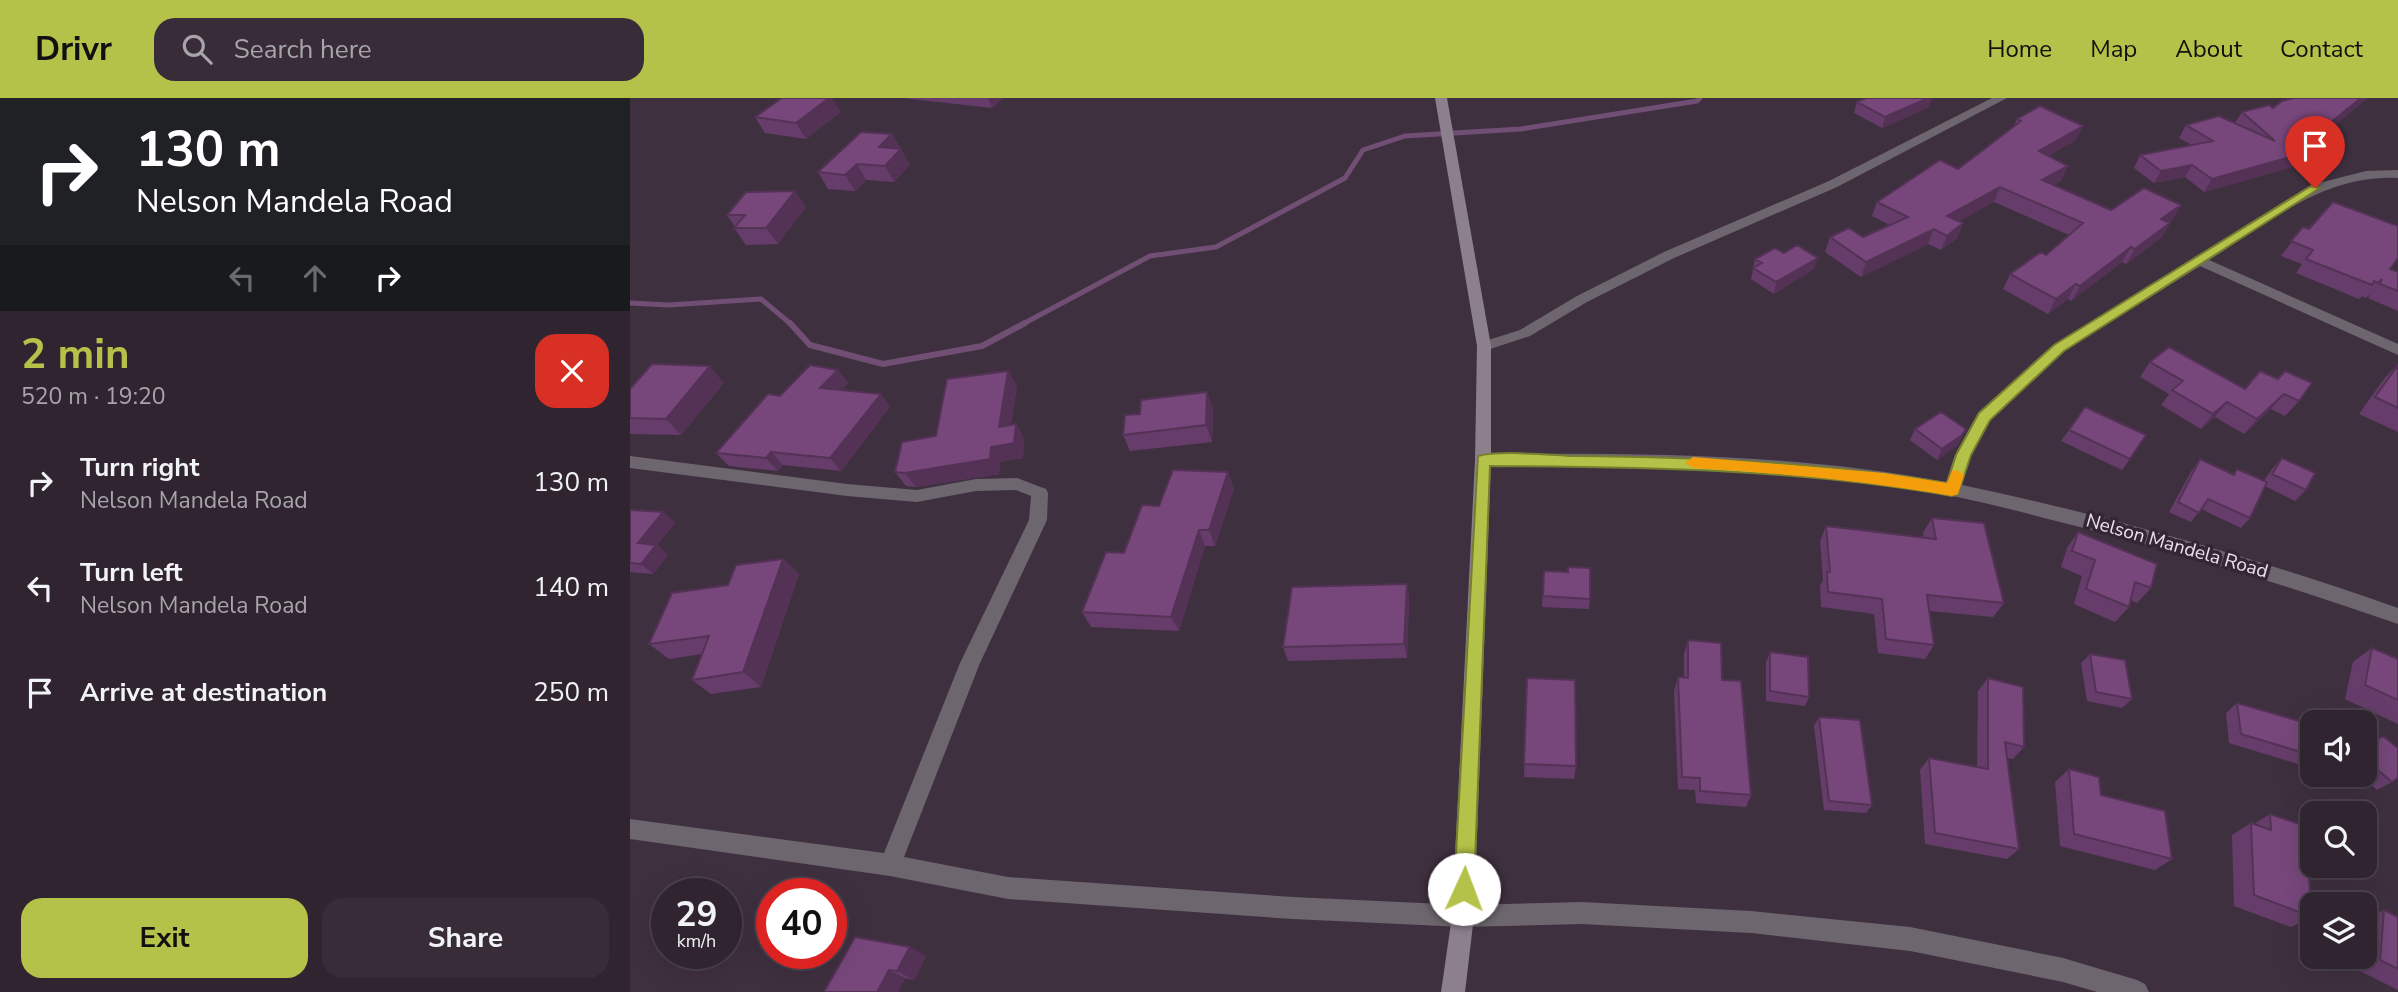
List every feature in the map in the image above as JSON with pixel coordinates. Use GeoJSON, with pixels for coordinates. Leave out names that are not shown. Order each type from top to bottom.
{"type":"FeatureCollection","features":[{"type":"Feature","properties":{"kind":"street"},"geometry":{"type":"LineString","coordinates":[[1441,98],[1484,346],[1483,460],[1463,916],[1453,992]]}},
{"type":"Feature","properties":{"kind":"street"},"geometry":{"type":"LineString","coordinates":[[1484,346],[1525,333],[1582,299],[1644,268],[1833,184],[2001,98]]}},
{"type":"Feature","properties":{"kind":"street"},"geometry":{"type":"LineString","coordinates":[[1952,490],[1963,455],[1984,417],[2059,348],[2315,188],[2381,172],[2398,174]]}},
{"type":"Feature","properties":{"kind":"street"},"geometry":{"type":"LineString","coordinates":[[2197,260],[2398,350]]}},
{"type":"Feature","properties":{"kind":"street","name":"Nelson Mandela Road"},"geometry":{"type":"LineString","coordinates":[[1483,460],[1673,462],[1762,466],[1884,478],[1952,490],[2216,555],[2398,616]]}},
{"type":"Feature","properties":{"kind":"street"},"geometry":{"type":"LineString","coordinates":[[630,462],[847,490],[917,496],[976,485],[1017,484],[1040,493],[1038,520],[970,663],[890,865]]}},
{"type":"Feature","properties":{"kind":"street"},"geometry":{"type":"LineString","coordinates":[[630,829],[890,865],[1008,888],[1293,908],[1463,916],[1582,913],[1751,922],[1910,939],[2063,970],[2137,992]]}},
{"type":"Feature","properties":{"kind":"building"},"geometry":{"type":"Polygon","coordinates":[[[782,98],[829,98],[796,123],[755,117],[782,98]]]}},
{"type":"Feature","properties":{"kind":"building"},"geometry":{"type":"Polygon","coordinates":[[[1866,98],[1928,98],[1885,117],[1857,102],[1866,98]]]}},
{"type":"Feature","properties":{"kind":"building"},"geometry":{"type":"Polygon","coordinates":[[[2294,98],[2361,98],[2315,135],[2336,146],[2307,155],[2304,153],[2212,179],[2192,165],[2161,171],[2140,155],[2213,141],[2186,125],[2219,116],[2275,141],[2242,112],[2269,105],[2273,108],[2282,101],[2294,98]]]}},
{"type":"Feature","properties":{"kind":"building"},"geometry":{"type":"Polygon","coordinates":[[[2040,106],[2083,126],[2039,151],[2068,166],[2042,180],[2111,210],[2144,188],[2181,205],[2161,219],[2170,223],[2135,249],[2131,247],[2080,286],[2076,284],[2056,299],[2010,274],[2041,252],[2046,255],[2083,223],[2000,187],[1947,216],[1963,223],[1947,236],[1934,229],[1866,262],[1830,237],[1849,228],[1863,237],[1908,217],[1877,202],[1940,160],[1958,169],[2021,121],[2017,119],[2040,106]]]}},
{"type":"Feature","properties":{"kind":"building"},"geometry":{"type":"Polygon","coordinates":[[[861,132],[892,134],[879,147],[901,149],[885,166],[857,164],[845,175],[818,172],[861,132]]]}},
{"type":"Feature","properties":{"kind":"building"},"geometry":{"type":"Polygon","coordinates":[[[795,191],[766,228],[734,228],[745,215],[727,215],[746,192],[795,191]]]}},
{"type":"Feature","properties":{"kind":"building"},"geometry":{"type":"Polygon","coordinates":[[[2333,202],[2398,226],[2398,258],[2390,269],[2398,272],[2398,291],[2380,284],[2382,279],[2378,283],[2374,281],[2372,285],[2306,259],[2313,250],[2291,241],[2303,227],[2309,229],[2333,202]]]}},
{"type":"Feature","properties":{"kind":"building"},"geometry":{"type":"Polygon","coordinates":[[[1797,245],[1818,258],[1776,282],[1753,268],[1762,263],[1755,259],[1775,248],[1784,253],[1797,245]]]}},
{"type":"Feature","properties":{"kind":"building"},"geometry":{"type":"Polygon","coordinates":[[[2169,347],[2245,389],[2260,371],[2278,379],[2285,371],[2312,383],[2299,401],[2284,394],[2257,419],[2227,402],[2213,414],[2172,390],[2183,381],[2150,362],[2169,347]]]}},
{"type":"Feature","properties":{"kind":"building"},"geometry":{"type":"Polygon","coordinates":[[[652,364],[710,366],[666,419],[630,418],[630,389],[652,364]]]}},
{"type":"Feature","properties":{"kind":"building"},"geometry":{"type":"Polygon","coordinates":[[[810,365],[838,370],[820,388],[881,394],[830,458],[771,452],[766,458],[716,453],[768,394],[780,396],[810,365]]]}},
{"type":"Feature","properties":{"kind":"building"},"geometry":{"type":"Polygon","coordinates":[[[2398,365],[2398,408],[2375,397],[2398,365]]]}},
{"type":"Feature","properties":{"kind":"building"},"geometry":{"type":"Polygon","coordinates":[[[1008,371],[999,427],[1016,424],[1014,443],[991,447],[990,459],[905,473],[895,472],[902,442],[936,436],[947,379],[1008,371]]]}},
{"type":"Feature","properties":{"kind":"building"},"geometry":{"type":"Polygon","coordinates":[[[1207,392],[1206,425],[1123,435],[1125,415],[1140,414],[1141,400],[1207,392]]]}},
{"type":"Feature","properties":{"kind":"building"},"geometry":{"type":"Polygon","coordinates":[[[2085,407],[2146,435],[2130,459],[2069,430],[2085,407]]]}},
{"type":"Feature","properties":{"kind":"building"},"geometry":{"type":"Polygon","coordinates":[[[1941,412],[1966,429],[1942,449],[1915,429],[1941,412]]]}},
{"type":"Feature","properties":{"kind":"building"},"geometry":{"type":"Polygon","coordinates":[[[2282,458],[2315,473],[2306,490],[2272,474],[2282,458]]]}},
{"type":"Feature","properties":{"kind":"building"},"geometry":{"type":"Polygon","coordinates":[[[2200,459],[2234,475],[2237,469],[2267,482],[2250,518],[2208,499],[2199,513],[2178,502],[2200,459]]]}},
{"type":"Feature","properties":{"kind":"building"},"geometry":{"type":"Polygon","coordinates":[[[1173,470],[1228,472],[1209,530],[1199,530],[1171,617],[1082,612],[1106,552],[1124,553],[1142,505],[1159,506],[1173,470]]]}},
{"type":"Feature","properties":{"kind":"building"},"geometry":{"type":"Polygon","coordinates":[[[630,510],[663,512],[638,543],[656,545],[641,564],[630,563],[630,510]]]}},
{"type":"Feature","properties":{"kind":"building"},"geometry":{"type":"Polygon","coordinates":[[[1932,518],[1984,523],[2004,603],[1927,595],[1934,645],[1886,639],[1882,599],[1828,592],[1827,572],[1830,572],[1826,526],[1936,539],[1932,518]]]}},
{"type":"Feature","properties":{"kind":"building"},"geometry":{"type":"Polygon","coordinates":[[[2078,532],[2157,564],[2151,588],[2135,582],[2129,607],[2086,589],[2095,560],[2072,551],[2078,532]]]}},
{"type":"Feature","properties":{"kind":"building"},"geometry":{"type":"Polygon","coordinates":[[[783,559],[743,672],[692,680],[709,636],[649,644],[672,593],[728,585],[736,565],[783,559]]]}},
{"type":"Feature","properties":{"kind":"building"},"geometry":{"type":"Polygon","coordinates":[[[1568,567],[1590,568],[1590,599],[1543,596],[1544,571],[1568,572],[1568,567]]]}},
{"type":"Feature","properties":{"kind":"building"},"geometry":{"type":"Polygon","coordinates":[[[1407,584],[1404,644],[1283,647],[1292,587],[1407,584]]]}},
{"type":"Feature","properties":{"kind":"building"},"geometry":{"type":"Polygon","coordinates":[[[1688,640],[1721,643],[1722,680],[1741,681],[1751,795],[1700,791],[1700,778],[1682,777],[1678,677],[1688,678],[1688,640]]]}},
{"type":"Feature","properties":{"kind":"building"},"geometry":{"type":"Polygon","coordinates":[[[2372,648],[2398,659],[2398,700],[2365,685],[2372,648]]]}},
{"type":"Feature","properties":{"kind":"building"},"geometry":{"type":"Polygon","coordinates":[[[1770,652],[1808,657],[1809,697],[1770,691],[1770,652]]]}},
{"type":"Feature","properties":{"kind":"building"},"geometry":{"type":"Polygon","coordinates":[[[2090,654],[2125,660],[2132,699],[2096,692],[2090,654]]]}},
{"type":"Feature","properties":{"kind":"building"},"geometry":{"type":"Polygon","coordinates":[[[1527,678],[1575,680],[1576,766],[1524,764],[1527,678]]]}},
{"type":"Feature","properties":{"kind":"building"},"geometry":{"type":"Polygon","coordinates":[[[1988,678],[2023,687],[2024,747],[2005,742],[2019,849],[1935,833],[1929,758],[1988,769],[1988,678]]]}},
{"type":"Feature","properties":{"kind":"building"},"geometry":{"type":"Polygon","coordinates":[[[2237,703],[2300,721],[2300,752],[2241,734],[2237,703]]]}},
{"type":"Feature","properties":{"kind":"building"},"geometry":{"type":"Polygon","coordinates":[[[1819,717],[1860,720],[1872,805],[1829,801],[1819,717]]]}},
{"type":"Feature","properties":{"kind":"building"},"geometry":{"type":"Polygon","coordinates":[[[2383,736],[2398,748],[2398,778],[2392,782],[2377,769],[2377,740],[2383,736]]]}},
{"type":"Feature","properties":{"kind":"building"},"geometry":{"type":"Polygon","coordinates":[[[2069,769],[2099,777],[2101,795],[2165,811],[2172,859],[2074,834],[2069,769]]]}},
{"type":"Feature","properties":{"kind":"building"},"geometry":{"type":"Polygon","coordinates":[[[2270,814],[2300,824],[2300,878],[2309,878],[2310,892],[2300,892],[2300,912],[2254,895],[2251,823],[2271,830],[2270,814]]]}},
{"type":"Feature","properties":{"kind":"building"},"geometry":{"type":"Polygon","coordinates":[[[2384,910],[2398,917],[2398,969],[2380,960],[2384,910]]]}},
{"type":"Feature","properties":{"kind":"building"},"geometry":{"type":"Polygon","coordinates":[[[855,937],[910,947],[897,971],[889,970],[877,992],[824,992],[837,969],[847,969],[847,951],[855,937]]]}},
{"type":"Feature","properties":{"kind":"waterway"},"geometry":{"type":"LineString","coordinates":[[1021,325],[1150,256],[1216,247],[1345,178],[1363,150],[1405,136],[1521,129],[1697,101],[1700,98]]}},
{"type":"Feature","properties":{"kind":"waterway"},"geometry":{"type":"LineString","coordinates":[[630,303],[669,305],[761,299],[791,324]]}},
{"type":"Feature","properties":{"kind":"waterway"},"geometry":{"type":"LineString","coordinates":[[791,324],[810,345],[883,364],[982,346],[1025,323]]}},
{"type":"Feature","properties":{"kind":"slow traffic"},"geometry":{"type":"LineString","coordinates":[[1693,463],[1762,466],[1884,478],[1952,490],[1957,475]]}},
{"type":"Feature","properties":{"kind":"route"},"geometry":{"type":"LineString","coordinates":[[1464,889],[1483,460],[1541,459],[1762,466],[1884,478],[1952,490],[1963,455],[1984,417],[2059,348],[2279,208],[2315,188]]}}]}
